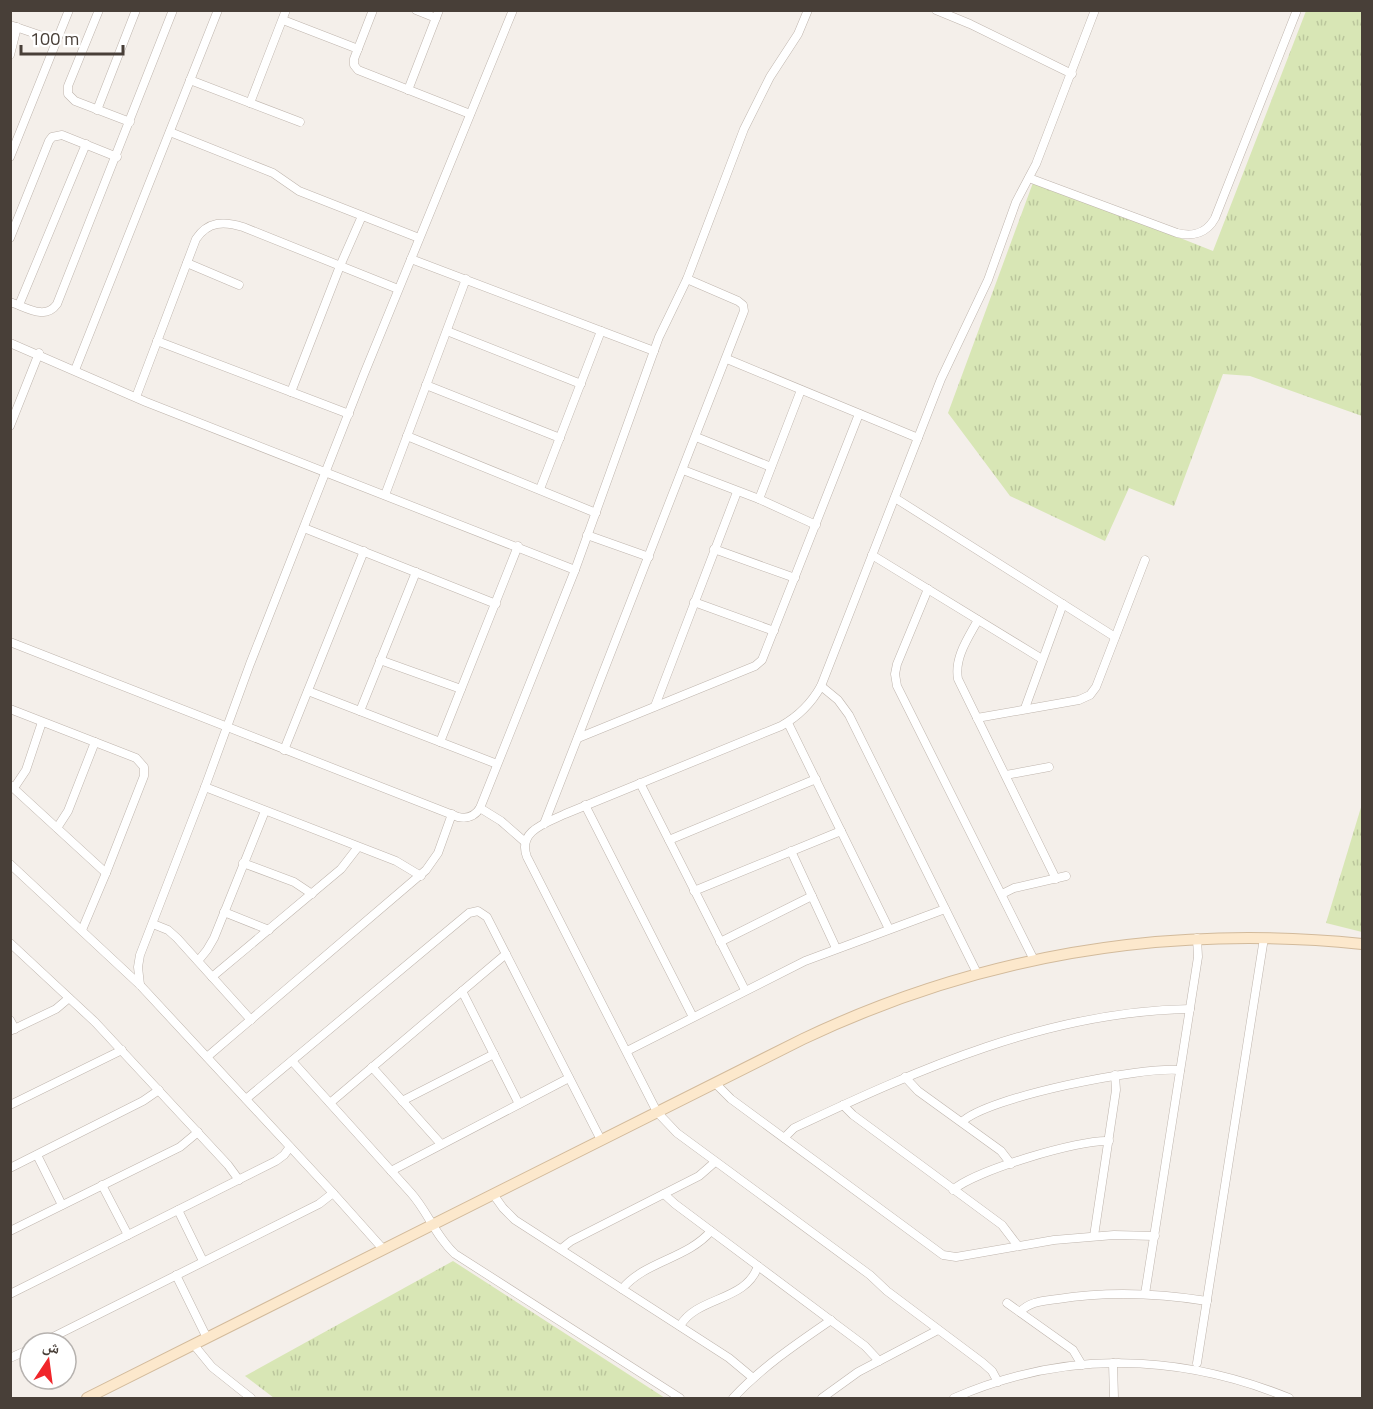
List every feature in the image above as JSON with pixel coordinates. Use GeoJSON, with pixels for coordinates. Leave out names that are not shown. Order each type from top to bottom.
{"type":"FeatureCollection","features":[{"type":"Feature","properties":{"kind":"street"},"geometry":{"type":"LineString","coordinates":[[10,158],[69,10]]}},
{"type":"Feature","properties":{"kind":"street"},"geometry":{"type":"LineString","coordinates":[[99,10],[68,91],[72,100],[130,122]]}},
{"type":"Feature","properties":{"kind":"street"},"geometry":{"type":"LineString","coordinates":[[97,110],[136,10]]}},
{"type":"Feature","properties":{"kind":"street"},"geometry":{"type":"LineString","coordinates":[[10,302],[41,313],[49,312],[55,307],[117,157],[173,10]]}},
{"type":"Feature","properties":{"kind":"street"},"geometry":{"type":"LineString","coordinates":[[75,370],[218,10]]}},
{"type":"Feature","properties":{"kind":"street"},"geometry":{"type":"LineString","coordinates":[[250,103],[286,10]]}},
{"type":"Feature","properties":{"kind":"street"},"geometry":{"type":"LineString","coordinates":[[373,10],[354,62],[358,70],[470,114]]}},
{"type":"Feature","properties":{"kind":"street"},"geometry":{"type":"LineString","coordinates":[[408,90],[437,14],[416,10]]}},
{"type":"Feature","properties":{"kind":"street"},"geometry":{"type":"LineString","coordinates":[[140,985],[139,961],[250,664],[398,289],[513,10]]}},
{"type":"Feature","properties":{"kind":"street"},"geometry":{"type":"LineString","coordinates":[[10,642],[452,814],[468,818],[474,815],[480,808],[575,570],[654,351],[687,279],[744,129],[766,83],[798,34],[808,10]]}},
{"type":"Feature","properties":{"kind":"street"},"geometry":{"type":"LineString","coordinates":[[936,10],[970,24],[1072,74]]}},
{"type":"Feature","properties":{"kind":"street"},"geometry":{"type":"LineString","coordinates":[[998,1382],[992,1371],[983,1363],[870,1275],[677,1133],[657,1112],[527,857],[525,842],[532,830],[544,824],[788,723],[807,707],[821,686],[946,366],[988,280],[1016,202],[1029,178],[1072,74],[1095,10]]}},
{"type":"Feature","properties":{"kind":"street"},"geometry":{"type":"LineString","coordinates":[[1029,178],[1177,233],[1192,235],[1206,230],[1215,218],[1297,10]]}},
{"type":"Feature","properties":{"kind":"street"},"geometry":{"type":"LineString","coordinates":[[283,20],[358,49]]}},
{"type":"Feature","properties":{"kind":"street"},"geometry":{"type":"LineString","coordinates":[[10,55],[14,26],[57,41]]}},
{"type":"Feature","properties":{"kind":"street"},"geometry":{"type":"LineString","coordinates":[[190,80],[300,122]]}},
{"type":"Feature","properties":{"kind":"street"},"geometry":{"type":"LineString","coordinates":[[170,132],[273,173],[299,191],[419,238]]}},
{"type":"Feature","properties":{"kind":"street"},"geometry":{"type":"LineString","coordinates":[[10,238],[50,139],[60,135],[117,157]]}},
{"type":"Feature","properties":{"kind":"street"},"geometry":{"type":"LineString","coordinates":[[19,305],[86,144]]}},
{"type":"Feature","properties":{"kind":"street"},"geometry":{"type":"LineString","coordinates":[[291,392],[362,216]]}},
{"type":"Feature","properties":{"kind":"street"},"geometry":{"type":"LineString","coordinates":[[136,397],[199,234],[208,227],[225,222],[249,229],[398,289]]}},
{"type":"Feature","properties":{"kind":"street"},"geometry":{"type":"LineString","coordinates":[[411,259],[654,351]]}},
{"type":"Feature","properties":{"kind":"street"},"geometry":{"type":"LineString","coordinates":[[187,263],[239,285]]}},
{"type":"Feature","properties":{"kind":"street"},"geometry":{"type":"LineString","coordinates":[[385,495],[466,279]]}},
{"type":"Feature","properties":{"kind":"street"},"geometry":{"type":"LineString","coordinates":[[544,824],[727,359],[744,308],[729,297],[687,279]]}},
{"type":"Feature","properties":{"kind":"street"},"geometry":{"type":"LineString","coordinates":[[540,489],[601,331]]}},
{"type":"Feature","properties":{"kind":"street"},"geometry":{"type":"LineString","coordinates":[[447,332],[581,384]]}},
{"type":"Feature","properties":{"kind":"street"},"geometry":{"type":"LineString","coordinates":[[157,341],[349,414]]}},
{"type":"Feature","properties":{"kind":"street"},"geometry":{"type":"LineString","coordinates":[[10,343],[39,353],[136,397],[575,570]]}},
{"type":"Feature","properties":{"kind":"street"},"geometry":{"type":"LineString","coordinates":[[10,426],[39,353]]}},
{"type":"Feature","properties":{"kind":"street"},"geometry":{"type":"LineString","coordinates":[[727,359],[918,438]]}},
{"type":"Feature","properties":{"kind":"street"},"geometry":{"type":"LineString","coordinates":[[426,385],[560,438]]}},
{"type":"Feature","properties":{"kind":"street"},"geometry":{"type":"LineString","coordinates":[[759,499],[801,390]]}},
{"type":"Feature","properties":{"kind":"street"},"geometry":{"type":"LineString","coordinates":[[578,738],[755,666],[762,660],[859,414]]}},
{"type":"Feature","properties":{"kind":"street"},"geometry":{"type":"LineString","coordinates":[[407,436],[596,513]]}},
{"type":"Feature","properties":{"kind":"street"},"geometry":{"type":"LineString","coordinates":[[696,437],[771,467]]}},
{"type":"Feature","properties":{"kind":"street"},"geometry":{"type":"LineString","coordinates":[[683,470],[759,499],[816,525]]}},
{"type":"Feature","properties":{"kind":"street"},"geometry":{"type":"LineString","coordinates":[[655,706],[737,492]]}},
{"type":"Feature","properties":{"kind":"street"},"geometry":{"type":"LineString","coordinates":[[895,498],[1115,637]]}},
{"type":"Feature","properties":{"kind":"street"},"geometry":{"type":"LineString","coordinates":[[304,528],[496,604]]}},
{"type":"Feature","properties":{"kind":"street"},"geometry":{"type":"LineString","coordinates":[[587,536],[649,557]]}},
{"type":"Feature","properties":{"kind":"street"},"geometry":{"type":"LineString","coordinates":[[441,742],[518,546]]}},
{"type":"Feature","properties":{"kind":"street"},"geometry":{"type":"LineString","coordinates":[[714,549],[795,578]]}},
{"type":"Feature","properties":{"kind":"street"},"geometry":{"type":"LineString","coordinates":[[284,750],[364,552]]}},
{"type":"Feature","properties":{"kind":"street"},"geometry":{"type":"LineString","coordinates":[[872,555],[1042,660]]}},
{"type":"Feature","properties":{"kind":"street"},"geometry":{"type":"LineString","coordinates":[[977,718],[1079,700],[1090,695],[1096,687],[1145,560]]}},
{"type":"Feature","properties":{"kind":"street"},"geometry":{"type":"LineString","coordinates":[[360,711],[416,572]]}},
{"type":"Feature","properties":{"kind":"street"},"geometry":{"type":"LineString","coordinates":[[928,589],[897,664],[896,682],[1034,960]]}},
{"type":"Feature","properties":{"kind":"street"},"geometry":{"type":"LineString","coordinates":[[694,602],[774,631]]}},
{"type":"Feature","properties":{"kind":"street"},"geometry":{"type":"LineString","coordinates":[[1025,708],[1063,604]]}},
{"type":"Feature","properties":{"kind":"street"},"geometry":{"type":"LineString","coordinates":[[978,620],[961,654],[957,668],[960,685],[1056,879]]}},
{"type":"Feature","properties":{"kind":"street"},"geometry":{"type":"LineString","coordinates":[[380,660],[461,689]]}},
{"type":"Feature","properties":{"kind":"street"},"geometry":{"type":"LineString","coordinates":[[821,686],[833,695],[849,715],[977,973]]}},
{"type":"Feature","properties":{"kind":"street"},"geometry":{"type":"LineString","coordinates":[[308,691],[497,764]]}},
{"type":"Feature","properties":{"kind":"street"},"geometry":{"type":"LineString","coordinates":[[10,710],[136,758],[143,764],[144,776],[81,930]]}},
{"type":"Feature","properties":{"kind":"street"},"geometry":{"type":"LineString","coordinates":[[42,722],[26,770],[12,786],[106,873]]}},
{"type":"Feature","properties":{"kind":"street"},"geometry":{"type":"LineString","coordinates":[[788,723],[889,929]]}},
{"type":"Feature","properties":{"kind":"street"},"geometry":{"type":"LineString","coordinates":[[57,828],[68,811],[95,742]]}},
{"type":"Feature","properties":{"kind":"street"},"geometry":{"type":"LineString","coordinates":[[1006,775],[1049,767]]}},
{"type":"Feature","properties":{"kind":"street"},"geometry":{"type":"LineString","coordinates":[[669,840],[816,779]]}},
{"type":"Feature","properties":{"kind":"street"},"geometry":{"type":"LineString","coordinates":[[640,783],[745,990]]}},
{"type":"Feature","properties":{"kind":"street"},"geometry":{"type":"LineString","coordinates":[[205,788],[402,864],[421,876]]}},
{"type":"Feature","properties":{"kind":"street"},"geometry":{"type":"LineString","coordinates":[[585,806],[693,1017]]}},
{"type":"Feature","properties":{"kind":"street"},"geometry":{"type":"LineString","coordinates":[[480,808],[506,824],[525,842]]}},
{"type":"Feature","properties":{"kind":"street"},"geometry":{"type":"LineString","coordinates":[[198,961],[211,945],[264,811]]}},
{"type":"Feature","properties":{"kind":"street"},"geometry":{"type":"LineString","coordinates":[[207,1057],[421,876],[438,853],[452,814]]}},
{"type":"Feature","properties":{"kind":"street"},"geometry":{"type":"LineString","coordinates":[[694,891],[841,831]]}},
{"type":"Feature","properties":{"kind":"street"},"geometry":{"type":"LineString","coordinates":[[212,977],[346,865],[358,847]]}},
{"type":"Feature","properties":{"kind":"street"},"geometry":{"type":"LineString","coordinates":[[791,851],[836,948]]}},
{"type":"Feature","properties":{"kind":"street"},"geometry":{"type":"LineString","coordinates":[[243,863],[294,882],[312,894]]}},
{"type":"Feature","properties":{"kind":"street"},"geometry":{"type":"LineString","coordinates":[[10,864],[140,985],[333,1192],[383,1250]]}},
{"type":"Feature","properties":{"kind":"street"},"geometry":{"type":"LineString","coordinates":[[1002,894],[1014,888],[1066,876]]}},
{"type":"Feature","properties":{"kind":"street"},"geometry":{"type":"LineString","coordinates":[[720,942],[812,896]]}},
{"type":"Feature","properties":{"kind":"street"},"geometry":{"type":"LineString","coordinates":[[627,1051],[785,970],[836,948],[945,909]]}},
{"type":"Feature","properties":{"kind":"street"},"geometry":{"type":"LineString","coordinates":[[246,1099],[470,913],[478,911],[485,915],[506,954],[601,1140]]}},
{"type":"Feature","properties":{"kind":"street"},"geometry":{"type":"LineString","coordinates":[[224,912],[269,930]]}},
{"type":"Feature","properties":{"kind":"street"},"geometry":{"type":"LineString","coordinates":[[153,924],[172,934],[251,1020]]}},
{"type":"Feature","properties":{"kind":"street"},"geometry":{"type":"LineString","coordinates":[[1145,1294],[1198,957],[1197,938]]}},
{"type":"Feature","properties":{"kind":"street"},"geometry":{"type":"LineString","coordinates":[[87,1398],[715,1083],[855,1015],[908,995],[977,973],[1034,960],[1121,945],[1197,938],[1264,938],[1362,944]]}},
{"type":"Feature","properties":{"kind":"street"},"geometry":{"type":"LineString","coordinates":[[1197,1363],[1264,938]]}},
{"type":"Feature","properties":{"kind":"street"},"geometry":{"type":"LineString","coordinates":[[10,943],[122,1050],[232,1169],[239,1180]]}},
{"type":"Feature","properties":{"kind":"street"},"geometry":{"type":"LineString","coordinates":[[330,1103],[506,954]]}},
{"type":"Feature","properties":{"kind":"street"},"geometry":{"type":"LineString","coordinates":[[462,991],[519,1104]]}},
{"type":"Feature","properties":{"kind":"street"},"geometry":{"type":"LineString","coordinates":[[10,1020],[13,1030],[56,1009],[69,998]]}},
{"type":"Feature","properties":{"kind":"street"},"geometry":{"type":"LineString","coordinates":[[784,1138],[794,1128],[843,1105],[905,1077],[968,1053],[1045,1030],[1102,1017],[1146,1011],[1190,1009]]}},
{"type":"Feature","properties":{"kind":"street"},"geometry":{"type":"LineString","coordinates":[[10,1105],[122,1050]]}},
{"type":"Feature","properties":{"kind":"street"},"geometry":{"type":"LineString","coordinates":[[402,1101],[494,1054]]}},
{"type":"Feature","properties":{"kind":"street"},"geometry":{"type":"LineString","coordinates":[[292,1061],[417,1200],[444,1244],[461,1259],[680,1398]]}},
{"type":"Feature","properties":{"kind":"street"},"geometry":{"type":"LineString","coordinates":[[372,1067],[441,1144]]}},
{"type":"Feature","properties":{"kind":"street"},"geometry":{"type":"LineString","coordinates":[[962,1122],[976,1113],[1066,1085],[1160,1069],[1180,1070]]}},
{"type":"Feature","properties":{"kind":"street"},"geometry":{"type":"LineString","coordinates":[[1094,1236],[1116,1090],[1115,1076]]}},
{"type":"Feature","properties":{"kind":"street"},"geometry":{"type":"LineString","coordinates":[[905,1077],[914,1087],[1001,1151],[1011,1164]]}},
{"type":"Feature","properties":{"kind":"street"},"geometry":{"type":"LineString","coordinates":[[391,1170],[569,1078]]}},
{"type":"Feature","properties":{"kind":"street"},"geometry":{"type":"LineString","coordinates":[[715,1083],[731,1099],[942,1255],[956,1257],[1094,1236],[1155,1236]]}},
{"type":"Feature","properties":{"kind":"street"},"geometry":{"type":"LineString","coordinates":[[10,1168],[143,1101],[159,1090]]}},
{"type":"Feature","properties":{"kind":"street"},"geometry":{"type":"LineString","coordinates":[[843,1105],[853,1115],[1002,1225],[1018,1246]]}},
{"type":"Feature","properties":{"kind":"street"},"geometry":{"type":"LineString","coordinates":[[10,1231],[180,1147],[198,1132]]}},
{"type":"Feature","properties":{"kind":"street"},"geometry":{"type":"LineString","coordinates":[[953,1190],[967,1180],[1011,1164],[1079,1143],[1109,1141]]}},
{"type":"Feature","properties":{"kind":"street"},"geometry":{"type":"LineString","coordinates":[[10,1294],[239,1180],[280,1158],[290,1147]]}},
{"type":"Feature","properties":{"kind":"street"},"geometry":{"type":"LineString","coordinates":[[37,1155],[62,1205]]}},
{"type":"Feature","properties":{"kind":"street"},"geometry":{"type":"LineString","coordinates":[[561,1249],[571,1241],[704,1173],[715,1162]]}},
{"type":"Feature","properties":{"kind":"street"},"geometry":{"type":"LineString","coordinates":[[102,1185],[128,1235]]}},
{"type":"Feature","properties":{"kind":"street"},"geometry":{"type":"LineString","coordinates":[[65,1331],[319,1204],[333,1192]]}},
{"type":"Feature","properties":{"kind":"street"},"geometry":{"type":"LineString","coordinates":[[492,1194],[515,1220],[680,1326],[737,1364],[753,1378]]}},
{"type":"Feature","properties":{"kind":"street"},"geometry":{"type":"LineString","coordinates":[[664,1194],[869,1349],[879,1361]]}},
{"type":"Feature","properties":{"kind":"street"},"geometry":{"type":"LineString","coordinates":[[178,1210],[203,1261]]}},
{"type":"Feature","properties":{"kind":"street"},"geometry":{"type":"LineString","coordinates":[[621,1289],[639,1273],[695,1245],[711,1231]]}},
{"type":"Feature","properties":{"kind":"street"},"geometry":{"type":"LineString","coordinates":[[680,1326],[693,1312],[745,1286],[752,1279],[758,1266]]}},
{"type":"Feature","properties":{"kind":"street"},"geometry":{"type":"LineString","coordinates":[[176,1275],[207,1338]]}},
{"type":"Feature","properties":{"kind":"street"},"geometry":{"type":"LineString","coordinates":[[1020,1312],[1034,1303],[1108,1294],[1145,1294],[1207,1301]]}},
{"type":"Feature","properties":{"kind":"street"},"geometry":{"type":"LineString","coordinates":[[1007,1303],[1073,1350],[1082,1365]]}},
{"type":"Feature","properties":{"kind":"street"},"geometry":{"type":"LineString","coordinates":[[733,1398],[778,1358],[831,1320]]}},
{"type":"Feature","properties":{"kind":"street"},"geometry":{"type":"LineString","coordinates":[[822,1398],[849,1377],[938,1330]]}},
{"type":"Feature","properties":{"kind":"street"},"geometry":{"type":"LineString","coordinates":[[194,1345],[212,1367],[251,1398]]}},
{"type":"Feature","properties":{"kind":"street"},"geometry":{"type":"LineString","coordinates":[[1113,1363],[1114,1398]]}},
{"type":"Feature","properties":{"kind":"street"},"geometry":{"type":"LineString","coordinates":[[954,1398],[998,1382],[1039,1371],[1113,1363],[1165,1365],[1215,1374],[1288,1398]]}},
{"type":"Feature","properties":{"kind":"green space"},"geometry":{"type":"Polygon","coordinates":[[[1306,11],[1362,11],[1362,416],[1250,376],[1223,374],[1174,506],[1129,488],[1105,541],[1010,496],[948,413],[1034,180],[1213,251],[1306,11]]]}},
{"type":"Feature","properties":{"kind":"green space"},"geometry":{"type":"Polygon","coordinates":[[[1362,804],[1362,932],[1326,923],[1362,804]]]}},
{"type":"Feature","properties":{"kind":"green space"},"geometry":{"type":"Polygon","coordinates":[[[453,1261],[665,1398],[274,1398],[245,1376],[453,1261]]]}}]}
